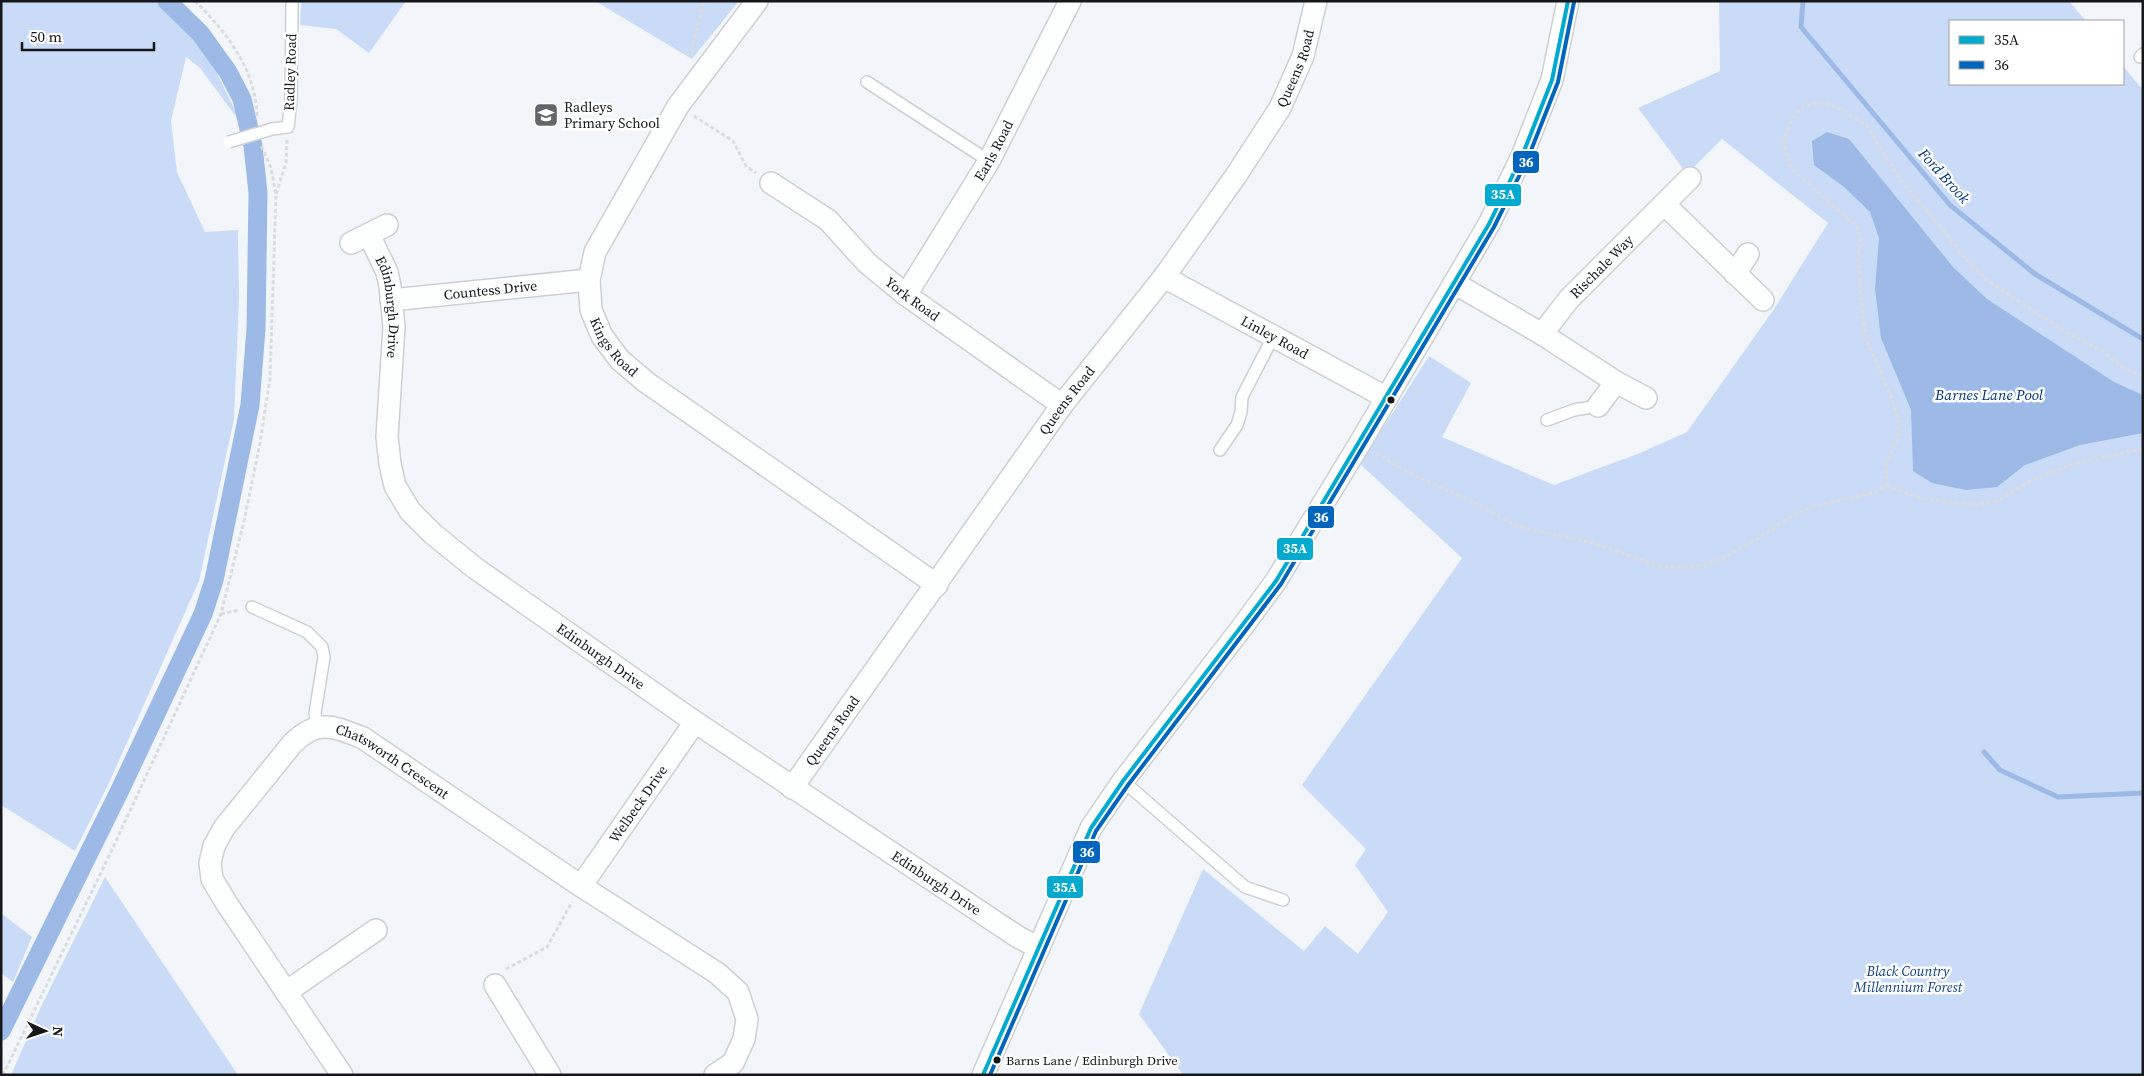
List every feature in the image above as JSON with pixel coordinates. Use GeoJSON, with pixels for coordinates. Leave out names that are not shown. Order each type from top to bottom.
{"type":"FeatureCollection","features":[{"type":"Feature","properties":{"kind":"street","name":"Kings Road"},"geometry":{"type":"LineString","coordinates":[[758,1],[678,106],[608,226],[595,252],[589,280],[591,310],[602,336],[620,360],[646,382],[937,585]]}},
{"type":"Feature","properties":{"kind":"street","name":"Earls Road"},"geometry":{"type":"LineString","coordinates":[[906,295],[989,161],[1070,1]]}},
{"type":"Feature","properties":{"kind":"street","name":"Queens Road"},"geometry":{"type":"LineString","coordinates":[[792,788],[937,585],[1062,405],[1164,277],[1235,177],[1280,108],[1303,56],[1316,1]]}},
{"type":"Feature","properties":{"kind":"street"},"geometry":{"type":"LineString","coordinates":[[983,1075],[1091,828],[1123,781],[1276,581],[1387,398],[1489,224],[1522,156],[1552,80],[1568,1]]}},
{"type":"Feature","properties":{"kind":"street","name":"Rischale Way"},"geometry":{"type":"LineString","coordinates":[[1542,334],[1568,299],[1690,178]]}},
{"type":"Feature","properties":{"kind":"street","name":"York Road"},"geometry":{"type":"LineString","coordinates":[[771,183],[828,220],[867,263],[906,295],[1062,405]]}},
{"type":"Feature","properties":{"kind":"street"},"geometry":{"type":"LineString","coordinates":[[1664,204],[1734,274],[1763,300]]}},
{"type":"Feature","properties":{"kind":"street","name":"Edinburgh Drive"},"geometry":{"type":"LineString","coordinates":[[369,234],[387,272],[394,327],[387,436],[390,464],[395,486],[410,511],[433,534],[475,568],[695,722],[1018,937],[1039,948]]}},
{"type":"Feature","properties":{"kind":"street"},"geometry":{"type":"LineString","coordinates":[[1734,274],[1748,254]]}},
{"type":"Feature","properties":{"kind":"street","name":"Linley Road"},"geometry":{"type":"LineString","coordinates":[[1164,277],[1387,398]]}},
{"type":"Feature","properties":{"kind":"street","name":"Countess Drive"},"geometry":{"type":"LineString","coordinates":[[391,300],[589,280]]}},
{"type":"Feature","properties":{"kind":"street"},"geometry":{"type":"LineString","coordinates":[[1454,283],[1542,334],[1616,382],[1646,398]]}},
{"type":"Feature","properties":{"kind":"street"},"geometry":{"type":"LineString","coordinates":[[1598,406],[1616,382]]}},
{"type":"Feature","properties":{"kind":"street","name":"Welbeck Drive"},"geometry":{"type":"LineString","coordinates":[[581,886],[695,722]]}},
{"type":"Feature","properties":{"kind":"street","name":"Chatsworth Crescent"},"geometry":{"type":"LineString","coordinates":[[342,1075],[217,888],[212,879],[210,863],[214,846],[224,828],[292,744],[302,734],[317,727],[340,729],[363,738],[581,886],[717,973],[738,992],[747,1018],[737,1069],[715,1075]]}},
{"type":"Feature","properties":{"kind":"street"},"geometry":{"type":"LineString","coordinates":[[286,992],[376,930]]}},
{"type":"Feature","properties":{"kind":"street"},"geometry":{"type":"LineString","coordinates":[[495,985],[550,1075]]}},
{"type":"Feature","properties":{"kind":"lane","name":"Radley Road"},"geometry":{"type":"LineString","coordinates":[[229,142],[272,129],[288,127],[291,101],[292,1]]}},
{"type":"Feature","properties":{"kind":"lane"},"geometry":{"type":"LineString","coordinates":[[867,82],[989,161]]}},
{"type":"Feature","properties":{"kind":"lane"},"geometry":{"type":"LineString","coordinates":[[1220,450],[1237,425],[1241,412],[1242,397],[1272,337]]}},
{"type":"Feature","properties":{"kind":"lane"},"geometry":{"type":"LineString","coordinates":[[1547,420],[1574,410],[1598,406]]}},
{"type":"Feature","properties":{"kind":"lane"},"geometry":{"type":"LineString","coordinates":[[252,607],[307,632],[322,647],[324,657],[314,713],[317,727]]}},
{"type":"Feature","properties":{"kind":"lane"},"geometry":{"type":"LineString","coordinates":[[1123,781],[1245,887],[1283,900]]}},
{"type":"Feature","properties":{"kind":"path"},"geometry":{"type":"LineString","coordinates":[[195,1],[212,18],[241,58],[252,81],[257,105],[257,126]]}},
{"type":"Feature","properties":{"kind":"path"},"geometry":{"type":"LineString","coordinates":[[702,75],[691,54],[704,1]]}},
{"type":"Feature","properties":{"kind":"path"},"geometry":{"type":"LineString","coordinates":[[1887,486],[1886,464],[1898,437],[1898,418],[1886,382],[1868,344],[1863,319],[1858,256],[1861,238],[1857,227],[1792,168],[1784,142],[1789,125],[1800,109],[1815,103],[1825,103],[1858,118],[1867,126],[1901,181],[1964,256],[1988,281],[2067,332],[2102,351],[2123,368],[2143,376]]}},
{"type":"Feature","properties":{"kind":"path"},"geometry":{"type":"LineString","coordinates":[[678,106],[733,141],[746,166],[771,183]]}},
{"type":"Feature","properties":{"kind":"path"},"geometry":{"type":"LineString","coordinates":[[276,195],[286,163],[288,127]]}},
{"type":"Feature","properties":{"kind":"path"},"geometry":{"type":"LineString","coordinates":[[3,1075],[110,854],[221,614],[244,521],[260,443],[270,378],[276,195],[271,168],[260,143]]}},
{"type":"Feature","properties":{"kind":"path"},"geometry":{"type":"LineString","coordinates":[[1360,443],[1406,472],[1475,502],[1518,526],[1593,543],[1662,567],[1702,566],[1725,557],[1792,516],[1813,506],[1873,493],[1887,486],[1923,499],[1976,506],[1997,501],[2029,482],[2072,464],[2143,450]]}},
{"type":"Feature","properties":{"kind":"path"},"geometry":{"type":"LineString","coordinates":[[495,985],[491,977],[547,947],[581,886]]}},
{"type":"Feature","properties":{"kind":"green space"},"geometry":{"type":"Polygon","coordinates":[[[1,1],[161,1],[201,41],[243,126],[200,68],[186,57],[171,121],[177,172],[205,232],[238,230],[239,298],[234,419],[199,581],[108,785],[75,851],[1,805],[1,1]]]}},
{"type":"Feature","properties":{"kind":"green space"},"geometry":{"type":"Polygon","coordinates":[[[301,1],[406,1],[369,53],[336,29],[300,25],[301,1]]]}},
{"type":"Feature","properties":{"kind":"green space"},"geometry":{"type":"Polygon","coordinates":[[[595,1],[739,1],[692,59],[595,1]]]}},
{"type":"Feature","properties":{"kind":"green space","name":"Black Country Millennium Forest"},"geometry":{"type":"Polygon","coordinates":[[[1719,1],[2069,1],[2085,20],[1949,20],[1949,85],[2124,85],[2124,67],[2143,90],[2143,1075],[1183,1075],[1139,1014],[1203,869],[1304,951],[1325,926],[1358,954],[1388,912],[1355,865],[1366,849],[1302,785],[1462,558],[1360,464],[1429,356],[1471,383],[1442,437],[1554,485],[1640,453],[1687,432],[1774,309],[1828,223],[1722,139],[1687,174],[1638,108],[1720,71],[1719,1]]]}},
{"type":"Feature","properties":{"kind":"green space"},"geometry":{"type":"Polygon","coordinates":[[[105,877],[238,1075],[11,1075],[40,1009],[105,877]]]}},
{"type":"Feature","properties":{"kind":"green space"},"geometry":{"type":"Polygon","coordinates":[[[1,913],[32,937],[13,982],[1,973],[1,913]]]}},
{"type":"Feature","properties":{"kind":"water","name":"Barnes Lane Pool"},"geometry":{"type":"Polygon","coordinates":[[[1827,132],[1849,139],[1953,267],[1987,299],[2114,382],[2143,395],[2143,433],[2080,445],[2025,465],[1997,487],[1966,490],[1932,483],[1913,471],[1911,410],[1881,338],[1875,289],[1879,238],[1870,212],[1844,187],[1814,165],[1812,141],[1827,132]]]}},
{"type":"Feature","properties":{"kind":"waterway"},"geometry":{"type":"LineString","coordinates":[[1,1031],[120,790],[203,614],[214,580],[250,405],[256,329],[258,193],[253,146],[242,99],[228,72],[200,33],[167,1]]}},
{"type":"Feature","properties":{"kind":"waterway","name":"Ford Brook"},"geometry":{"type":"LineString","coordinates":[[1803,1],[1801,27],[1950,205],[2035,274],[2143,339]]}},
{"type":"Feature","properties":{"kind":"waterway"},"geometry":{"type":"LineString","coordinates":[[1984,752],[2000,770],[2058,797],[2143,793]]}},
{"type":"Feature","properties":{"kind":"transit line","name":"35A"},"geometry":{"type":"LineString","coordinates":[[983,1075],[1091,828],[1123,781],[1276,581],[1489,224],[1522,156],[1552,80],[1568,1]]}},
{"type":"Feature","properties":{"kind":"transit line","name":"36"},"geometry":{"type":"LineString","coordinates":[[990,1075],[1096,831],[1128,785],[1281,584],[1494,227],[1528,158],[1558,82],[1574,2]]}},
{"type":"Feature","properties":{"kind":"place","name":"Radleys Primary School"},"geometry":{"type":"Point","coordinates":[546,115]}},
{"type":"Feature","properties":{"kind":"place","name":"Barns Lane / Edinburgh Drive"},"geometry":{"type":"Point","coordinates":[997,1060]}}]}
